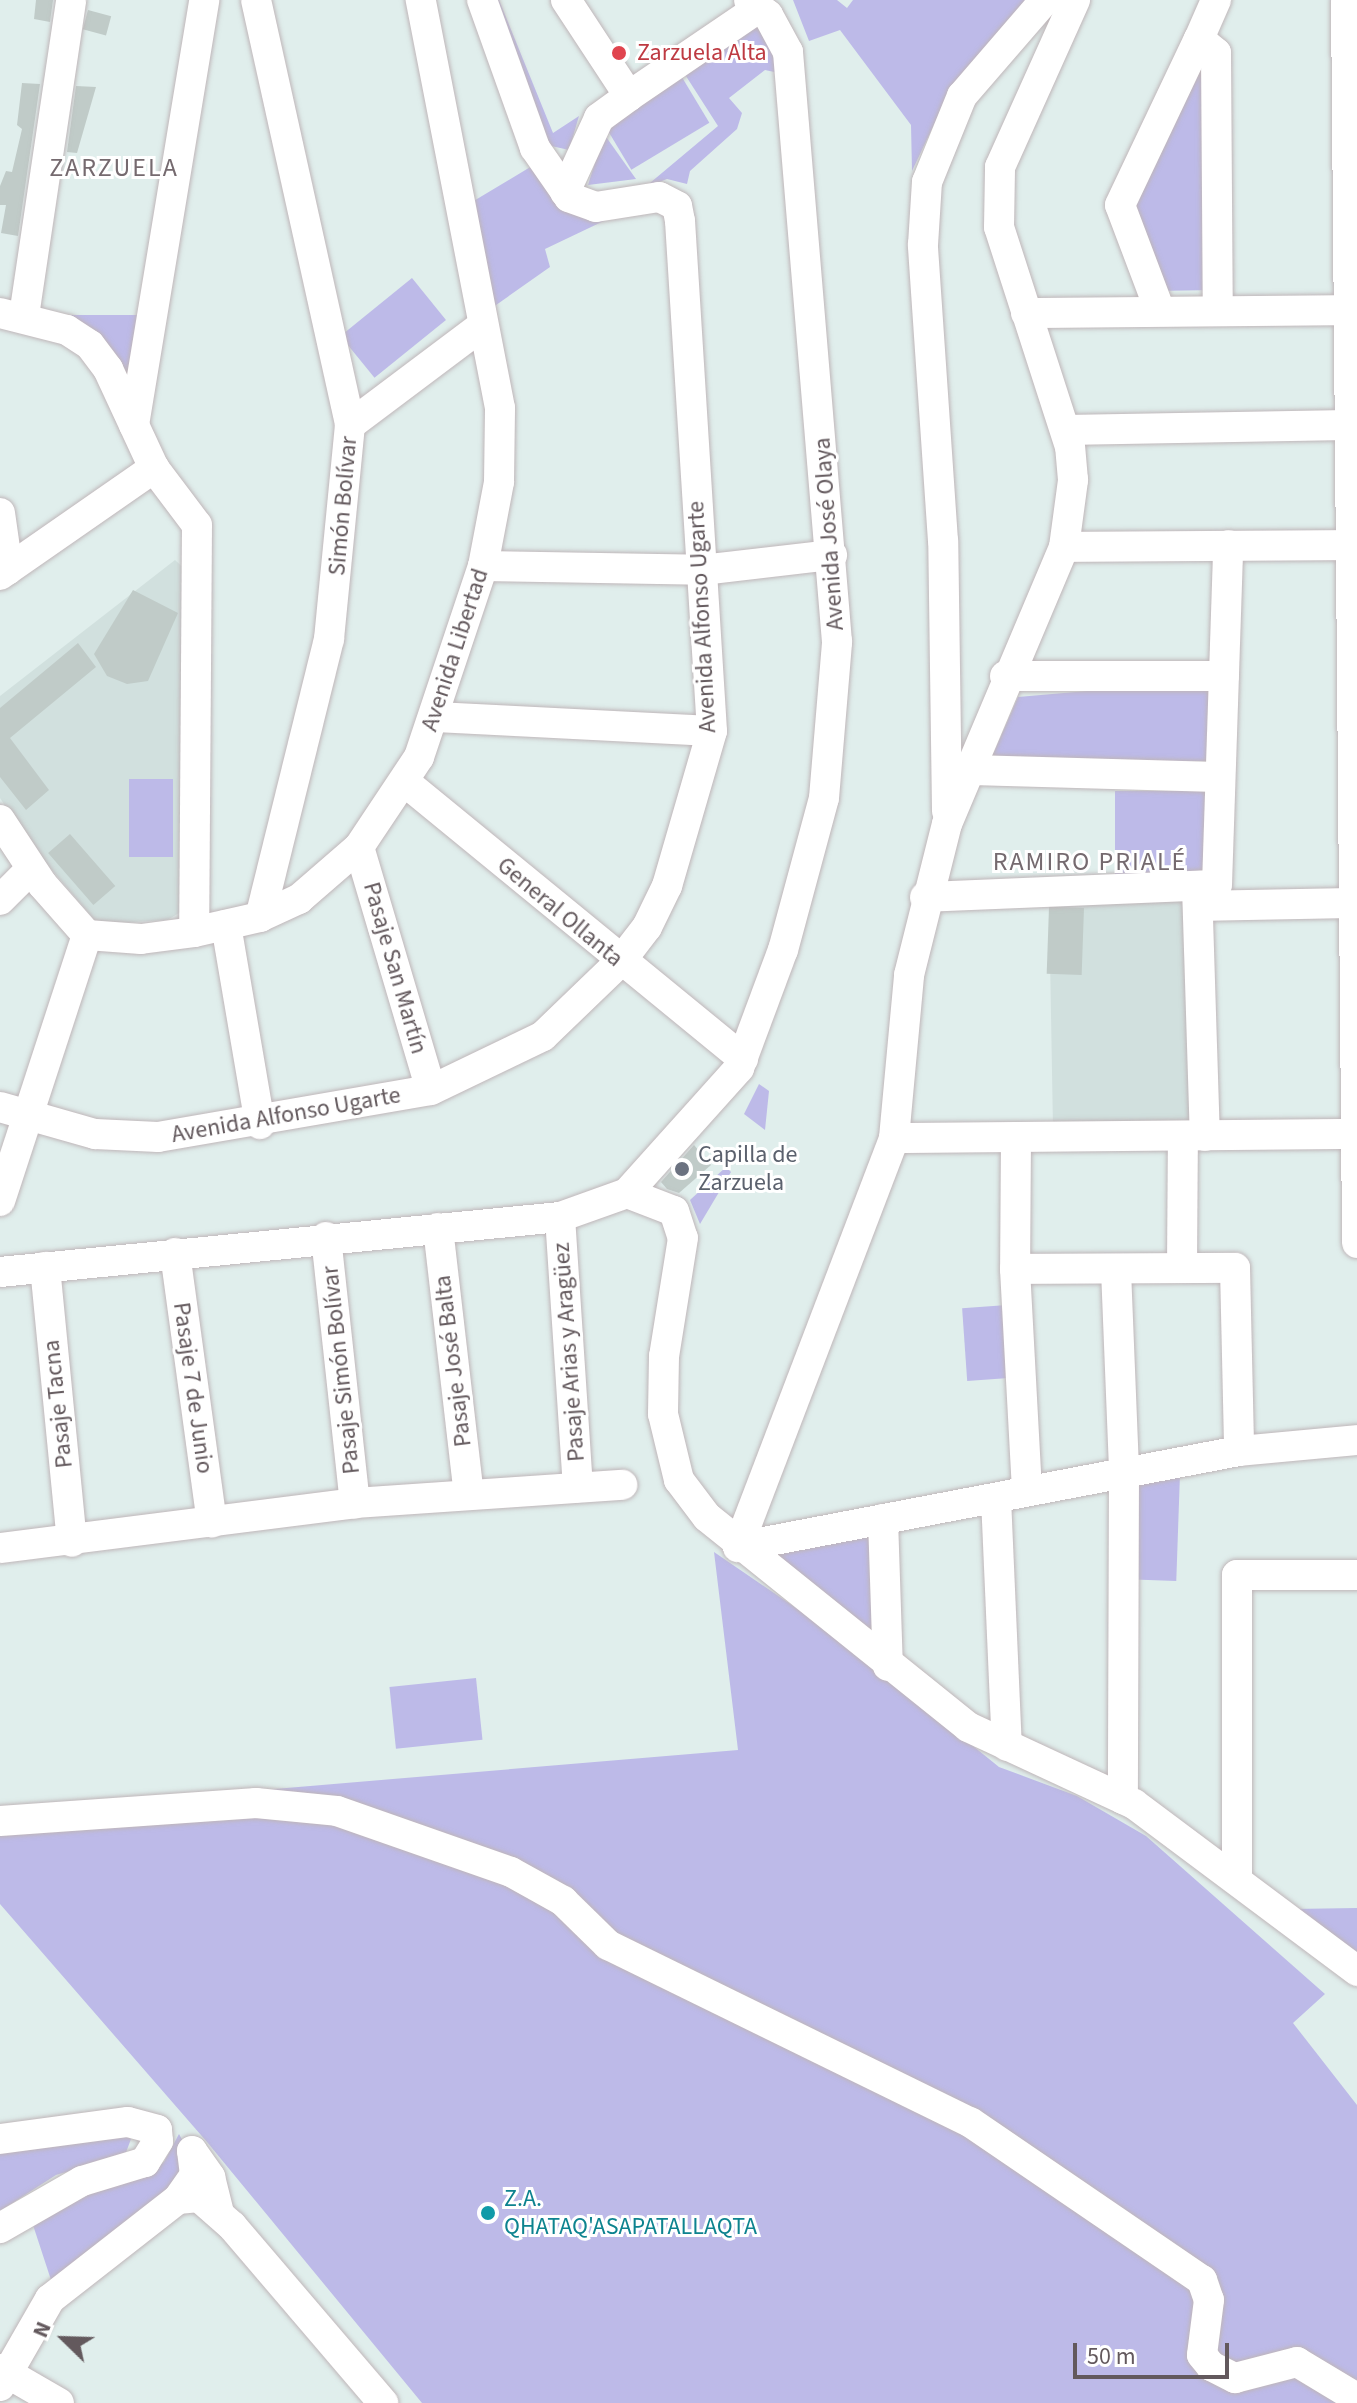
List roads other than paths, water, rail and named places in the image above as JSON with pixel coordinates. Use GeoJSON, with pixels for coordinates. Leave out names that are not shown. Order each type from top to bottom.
{"type":"FeatureCollection","features":[{"type":"Feature","properties":{"kind":"street"},"geometry":{"type":"LineString","coordinates":[[71,0],[12,315],[67,330],[90,345],[154,468],[197,525],[194,932]]}},
{"type":"Feature","properties":{"kind":"street"},"geometry":{"type":"LineString","coordinates":[[134,425],[204,0]]}},
{"type":"Feature","properties":{"kind":"street","name":"Simón Bolívar"},"geometry":{"type":"LineString","coordinates":[[256,0],[350,425],[329,639],[260,917]]}},
{"type":"Feature","properties":{"kind":"street","name":"Avenida Libertad"},"geometry":{"type":"LineString","coordinates":[[87,935],[141,939],[194,932],[260,917],[299,899],[359,847],[405,782],[436,717],[483,566],[499,482],[500,408],[421,0]]}},
{"type":"Feature","properties":{"kind":"street"},"geometry":{"type":"LineString","coordinates":[[482,0],[535,148],[565,192]]}},
{"type":"Feature","properties":{"kind":"street"},"geometry":{"type":"LineString","coordinates":[[566,0],[629,96]]}},
{"type":"Feature","properties":{"kind":"street"},"geometry":{"type":"LineString","coordinates":[[947,824],[943,541],[923,245],[927,182],[962,96],[1045,0]]}},
{"type":"Feature","properties":{"kind":"street"},"geometry":{"type":"LineString","coordinates":[[738,1547],[894,1138],[909,975],[925,897],[947,824],[1005,676],[1064,547],[1073,480],[1066,430],[999,227],[1000,167],[1075,0]]}},
{"type":"Feature","properties":{"kind":"street"},"geometry":{"type":"LineString","coordinates":[[1160,311],[1120,205],[1216,0]]}},
{"type":"Feature","properties":{"kind":"street"},"geometry":{"type":"LineString","coordinates":[[1346,0],[1349,903],[1354,972],[1353,1134],[1357,1243]]}},
{"type":"Feature","properties":{"kind":"street"},"geometry":{"type":"LineString","coordinates":[[565,192],[599,118],[753,4]]}},
{"type":"Feature","properties":{"kind":"street","name":"Avenida José Olaya"},"geometry":{"type":"LineString","coordinates":[[627,1193],[726,1089],[743,1059],[783,950],[824,798],[835,713],[832,555],[788,52],[768,15],[753,4]]}},
{"type":"Feature","properties":{"kind":"street"},"geometry":{"type":"LineString","coordinates":[[1199,39],[1216,53],[1218,311]]}},
{"type":"Feature","properties":{"kind":"street","name":"Avenida Alfonso Ugarte"},"geometry":{"type":"LineString","coordinates":[[0,1107],[95,1134],[158,1137],[260,1124],[431,1090],[543,1036],[620,962],[647,927],[667,886],[712,731],[677,206],[659,197],[589,207],[565,192]]}},
{"type":"Feature","properties":{"kind":"street"},"geometry":{"type":"LineString","coordinates":[[1026,313],[1348,310]]}},
{"type":"Feature","properties":{"kind":"street"},"geometry":{"type":"LineString","coordinates":[[350,425],[483,325]]}},
{"type":"Feature","properties":{"kind":"street"},"geometry":{"type":"LineString","coordinates":[[1066,430],[1347,425]]}},
{"type":"Feature","properties":{"kind":"street"},"geometry":{"type":"LineString","coordinates":[[4,572],[154,468]]}},
{"type":"Feature","properties":{"kind":"street"},"geometry":{"type":"LineString","coordinates":[[0,513],[4,572]]}},
{"type":"Feature","properties":{"kind":"street"},"geometry":{"type":"LineString","coordinates":[[1182,1267],[1194,1136],[1204,892],[1220,777],[1228,545]]}},
{"type":"Feature","properties":{"kind":"street"},"geometry":{"type":"LineString","coordinates":[[1064,547],[1347,545]]}},
{"type":"Feature","properties":{"kind":"street"},"geometry":{"type":"LineString","coordinates":[[483,566],[702,570],[832,555]]}},
{"type":"Feature","properties":{"kind":"street"},"geometry":{"type":"LineString","coordinates":[[1005,676],[1224,676]]}},
{"type":"Feature","properties":{"kind":"street"},"geometry":{"type":"LineString","coordinates":[[436,717],[712,731]]}},
{"type":"Feature","properties":{"kind":"street"},"geometry":{"type":"LineString","coordinates":[[969,770],[1220,777]]}},
{"type":"Feature","properties":{"kind":"street","name":"General Ollanta"},"geometry":{"type":"LineString","coordinates":[[405,782],[715,1040],[743,1059]]}},
{"type":"Feature","properties":{"kind":"street"},"geometry":{"type":"LineString","coordinates":[[0,820],[31,869],[87,935],[30,1118],[0,1201]]}},
{"type":"Feature","properties":{"kind":"street","name":"Pasaje San Martín"},"geometry":{"type":"LineString","coordinates":[[359,847],[431,1090]]}},
{"type":"Feature","properties":{"kind":"street"},"geometry":{"type":"LineString","coordinates":[[0,900],[31,869]]}},
{"type":"Feature","properties":{"kind":"street"},"geometry":{"type":"LineString","coordinates":[[925,897],[1204,892],[1349,903]]}},
{"type":"Feature","properties":{"kind":"street"},"geometry":{"type":"LineString","coordinates":[[226,925],[260,1124]]}},
{"type":"Feature","properties":{"kind":"street"},"geometry":{"type":"LineString","coordinates":[[894,1138],[1353,1134]]}},
{"type":"Feature","properties":{"kind":"street"},"geometry":{"type":"LineString","coordinates":[[1016,1137],[1015,1269],[1027,1491]]}},
{"type":"Feature","properties":{"kind":"street"},"geometry":{"type":"LineString","coordinates":[[0,1272],[326,1237],[560,1217],[627,1193],[674,1211],[683,1238],[664,1356],[665,1434],[690,1497],[738,1547],[851,1630],[888,1666],[968,1727],[1123,1799],[1237,1877],[1357,1971]]}},
{"type":"Feature","properties":{"kind":"street","name":"Pasaje Arias y Aragüez"},"geometry":{"type":"LineString","coordinates":[[560,1217],[578,1487]]}},
{"type":"Feature","properties":{"kind":"street","name":"Pasaje José Balta"},"geometry":{"type":"LineString","coordinates":[[438,1228],[469,1494]]}},
{"type":"Feature","properties":{"kind":"street","name":"Pasaje Simón Bolívar"},"geometry":{"type":"LineString","coordinates":[[326,1237],[355,1503]]}},
{"type":"Feature","properties":{"kind":"street","name":"Pasaje 7 de Junio"},"geometry":{"type":"LineString","coordinates":[[175,1253],[212,1522]]}},
{"type":"Feature","properties":{"kind":"street","name":"Pasaje Tacna"},"geometry":{"type":"LineString","coordinates":[[45,1267],[72,1542]]}},
{"type":"Feature","properties":{"kind":"street"},"geometry":{"type":"LineString","coordinates":[[1015,1269],[1235,1268],[1239,1451]]}},
{"type":"Feature","properties":{"kind":"street"},"geometry":{"type":"LineString","coordinates":[[1116,1270],[1124,1473],[1123,1799]]}},
{"type":"Feature","properties":{"kind":"street"},"geometry":{"type":"LineString","coordinates":[[738,1547],[1239,1451],[1357,1440]]}},
{"type":"Feature","properties":{"kind":"street"},"geometry":{"type":"LineString","coordinates":[[0,1548],[72,1542],[355,1503],[622,1485]]}},
{"type":"Feature","properties":{"kind":"street"},"geometry":{"type":"LineString","coordinates":[[996,1498],[1007,1746]]}},
{"type":"Feature","properties":{"kind":"street"},"geometry":{"type":"LineString","coordinates":[[883,1519],[888,1666]]}},
{"type":"Feature","properties":{"kind":"street"},"geometry":{"type":"LineString","coordinates":[[1237,1877],[1237,1575],[1357,1575]]}},
{"type":"Feature","properties":{"kind":"street"},"geometry":{"type":"LineString","coordinates":[[0,1821],[256,1803],[324,1809],[511,1872],[563,1901],[608,1945],[970,2122],[1202,2280],[1209,2300],[1202,2355],[1211,2366],[1235,2378],[1297,2362],[1357,2398]]}},
{"type":"Feature","properties":{"kind":"street"},"geometry":{"type":"LineString","coordinates":[[0,2139],[128,2122],[157,2130],[158,2141],[145,2162],[82,2181],[0,2228]]}},
{"type":"Feature","properties":{"kind":"street"},"geometry":{"type":"LineString","coordinates":[[59,2403],[2,2376],[50,2299],[178,2199],[195,2175],[192,2151],[210,2177],[219,2212]]}},
{"type":"Feature","properties":{"kind":"street"},"geometry":{"type":"LineString","coordinates":[[178,2199],[204,2198],[219,2212],[383,2403]]}},
{"type":"Feature","properties":{"kind":"place","name":"Zarzuela Alta"},"geometry":{"type":"Point","coordinates":[619,53]}},
{"type":"Feature","properties":{"kind":"place","name":"Capilla de Zarzuela"},"geometry":{"type":"Point","coordinates":[682,1169]}},
{"type":"Feature","properties":{"kind":"place","name":"Z.A. QHATAQ'ASAPATALLAQTA"},"geometry":{"type":"Point","coordinates":[488,2213]}},
{"type":"Feature","properties":{"kind":"district","name":"ZARZUELA"},"geometry":{"type":"Point","coordinates":[114,168]}},
{"type":"Feature","properties":{"kind":"district","name":"RAMIRO PRIALÉ"},"geometry":{"type":"Point","coordinates":[1090,862]}}]}
